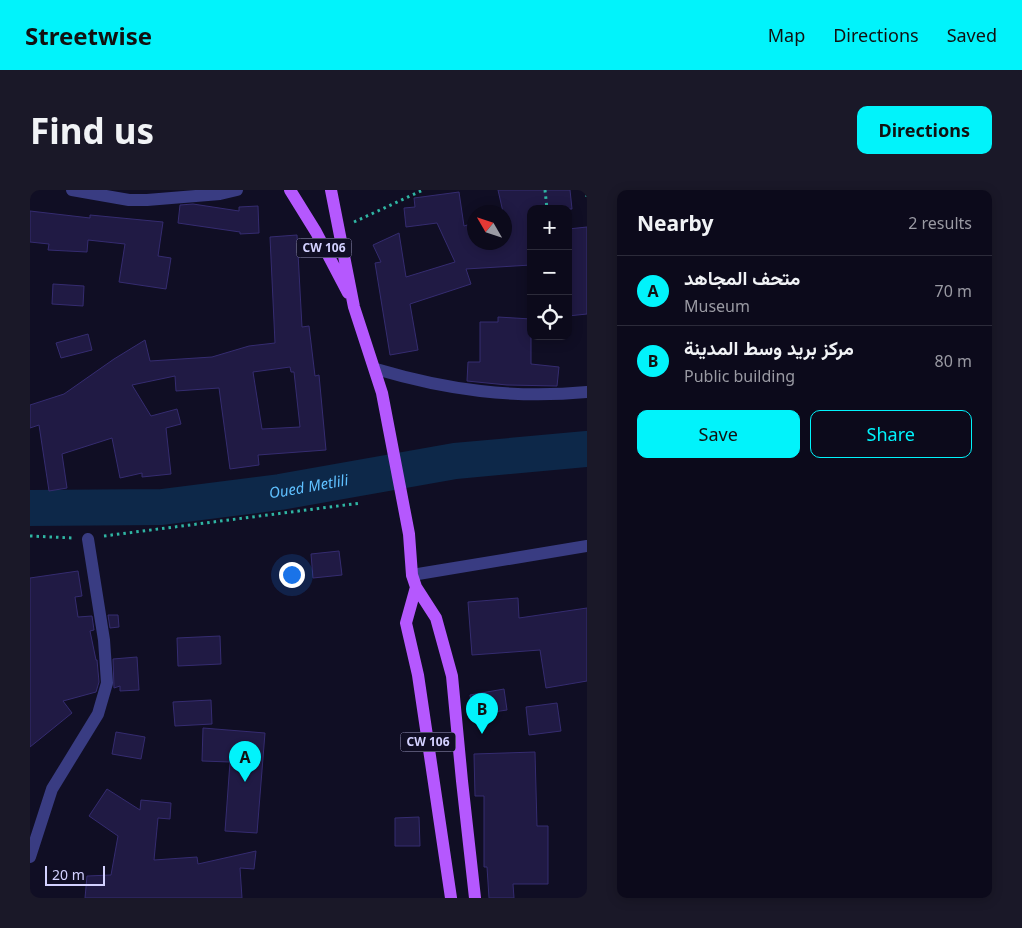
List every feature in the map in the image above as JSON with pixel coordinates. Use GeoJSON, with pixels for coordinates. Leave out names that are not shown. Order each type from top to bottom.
{"type":"FeatureCollection","features":[{"type":"Feature","properties":{"kind":"main road","name":"CW 106"},"geometry":{"type":"LineString","coordinates":[[290,190],[316,232],[354,306],[376,369],[382,393],[409,534],[414,581],[406,623],[418,675],[451,898]]}},
{"type":"Feature","properties":{"kind":"main road","name":"CW 106"},"geometry":{"type":"LineString","coordinates":[[331,190],[354,306]]}},
{"type":"Feature","properties":{"kind":"main road","name":"CW 106"},"geometry":{"type":"LineString","coordinates":[[414,581],[436,618],[452,676],[475,898]]}},
{"type":"Feature","properties":{"kind":"street"},"geometry":{"type":"LineString","coordinates":[[72,190],[128,200],[147,200],[237,190]]}},
{"type":"Feature","properties":{"kind":"street"},"geometry":{"type":"LineString","coordinates":[[376,369],[417,381],[486,393],[555,395],[587,392]]}},
{"type":"Feature","properties":{"kind":"street"},"geometry":{"type":"LineString","coordinates":[[30,857],[52,789],[98,714],[107,683],[104,640],[88,539]]}},
{"type":"Feature","properties":{"kind":"street"},"geometry":{"type":"LineString","coordinates":[[414,581],[587,546]]}},
{"type":"Feature","properties":{"kind":"path"},"geometry":{"type":"LineString","coordinates":[[340,228],[423,190]]}},
{"type":"Feature","properties":{"kind":"path"},"geometry":{"type":"LineString","coordinates":[[545,190],[547,205]]}},
{"type":"Feature","properties":{"kind":"path"},"geometry":{"type":"LineString","coordinates":[[30,536],[88,539],[361,503]]}},
{"type":"Feature","properties":{"kind":"building"},"geometry":{"type":"Polygon","coordinates":[[[498,190],[570,190],[572,205],[527,205],[527,265],[466,269],[471,284],[410,304],[418,350],[390,355],[375,263],[381,262],[373,245],[399,233],[406,277],[455,262],[437,223],[406,227],[404,208],[415,207],[414,198],[459,192],[464,226],[467,225],[467,250],[512,250],[512,205],[501,205],[498,190]]]}},
{"type":"Feature","properties":{"kind":"building"},"geometry":{"type":"Polygon","coordinates":[[[193,204],[239,211],[239,207],[258,206],[259,233],[240,234],[240,232],[178,223],[180,205],[193,204]]]}},
{"type":"Feature","properties":{"kind":"building"},"geometry":{"type":"Polygon","coordinates":[[[30,211],[90,218],[90,215],[163,222],[158,256],[171,258],[166,289],[119,282],[125,244],[88,240],[87,252],[48,250],[49,244],[30,242],[30,211]]]}},
{"type":"Feature","properties":{"kind":"building"},"geometry":{"type":"Polygon","coordinates":[[[587,227],[587,314],[572,316],[572,250],[572,229],[587,227]]]}},
{"type":"Feature","properties":{"kind":"building"},"geometry":{"type":"Polygon","coordinates":[[[297,235],[302,327],[309,326],[315,376],[319,375],[326,450],[258,455],[259,465],[230,469],[219,388],[176,391],[175,376],[132,385],[151,416],[177,409],[181,424],[166,428],[171,474],[142,477],[142,473],[120,478],[112,438],[62,454],[67,488],[49,491],[39,425],[30,428],[30,405],[64,394],[145,340],[150,361],[212,357],[249,346],[275,343],[270,237],[297,235]],[[290,367],[253,372],[262,429],[300,427],[294,372],[291,372],[290,367]]]}},
{"type":"Feature","properties":{"kind":"building"},"geometry":{"type":"Polygon","coordinates":[[[53,284],[84,286],[83,306],[52,304],[53,284]]]}},
{"type":"Feature","properties":{"kind":"building"},"geometry":{"type":"Polygon","coordinates":[[[498,317],[527,319],[527,340],[531,340],[531,364],[559,367],[557,386],[507,385],[467,381],[468,362],[480,362],[480,322],[498,322],[498,317]]]}},
{"type":"Feature","properties":{"kind":"building"},"geometry":{"type":"Polygon","coordinates":[[[88,334],[92,350],[61,358],[56,343],[88,334]]]}},
{"type":"Feature","properties":{"kind":"building"},"geometry":{"type":"Polygon","coordinates":[[[339,551],[342,575],[313,578],[311,554],[339,551]]]}},
{"type":"Feature","properties":{"kind":"building"},"geometry":{"type":"Polygon","coordinates":[[[78,571],[82,596],[75,597],[78,617],[92,616],[94,630],[90,631],[97,660],[99,682],[96,692],[63,701],[72,713],[30,747],[30,578],[78,571]]]}},
{"type":"Feature","properties":{"kind":"building"},"geometry":{"type":"Polygon","coordinates":[[[518,598],[519,618],[587,608],[587,681],[546,688],[540,650],[472,655],[468,602],[518,598]]]}},
{"type":"Feature","properties":{"kind":"building"},"geometry":{"type":"Polygon","coordinates":[[[108,615],[118,615],[119,627],[110,628],[108,615]]]}},
{"type":"Feature","properties":{"kind":"building"},"geometry":{"type":"Polygon","coordinates":[[[220,636],[221,664],[178,666],[177,638],[220,636]]]}},
{"type":"Feature","properties":{"kind":"building"},"geometry":{"type":"Polygon","coordinates":[[[137,657],[139,690],[120,691],[120,686],[114,688],[113,659],[137,657]]]}},
{"type":"Feature","properties":{"kind":"building"},"geometry":{"type":"Polygon","coordinates":[[[504,689],[507,710],[473,715],[470,695],[504,689]]]}},
{"type":"Feature","properties":{"kind":"building"},"geometry":{"type":"Polygon","coordinates":[[[211,700],[212,724],[175,726],[173,702],[211,700]]]}},
{"type":"Feature","properties":{"kind":"building"},"geometry":{"type":"Polygon","coordinates":[[[557,703],[561,731],[529,735],[526,707],[557,703]]]}},
{"type":"Feature","properties":{"kind":"building"},"geometry":{"type":"Polygon","coordinates":[[[203,728],[265,733],[257,833],[225,831],[230,762],[202,761],[203,728]]]}},
{"type":"Feature","properties":{"kind":"building"},"geometry":{"type":"Polygon","coordinates":[[[116,732],[145,737],[141,759],[112,754],[116,732]]]}},
{"type":"Feature","properties":{"kind":"building"},"geometry":{"type":"Polygon","coordinates":[[[535,752],[537,826],[548,826],[548,884],[513,884],[514,898],[489,898],[487,867],[484,867],[484,796],[475,796],[474,754],[535,752]]]}},
{"type":"Feature","properties":{"kind":"building"},"geometry":{"type":"Polygon","coordinates":[[[107,789],[140,810],[141,800],[171,803],[170,819],[158,818],[154,860],[197,857],[198,864],[256,851],[254,869],[240,868],[242,898],[85,898],[87,876],[111,875],[118,836],[89,816],[107,789]]]}},
{"type":"Feature","properties":{"kind":"building"},"geometry":{"type":"Polygon","coordinates":[[[419,817],[420,846],[395,846],[395,818],[419,817]]]}},
{"type":"Feature","properties":{"kind":"waterway","name":"Oued Metlili"},"geometry":{"type":"LineString","coordinates":[[30,508],[162,507],[280,492],[455,461],[587,449]]}},
{"type":"Feature","properties":{"kind":"place","name":"مركز بريد وسط المدينة"},"geometry":{"type":"Point","coordinates":[482,734]}},
{"type":"Feature","properties":{"kind":"place","name":"متحف المجاهد"},"geometry":{"type":"Point","coordinates":[245,782]}}]}
